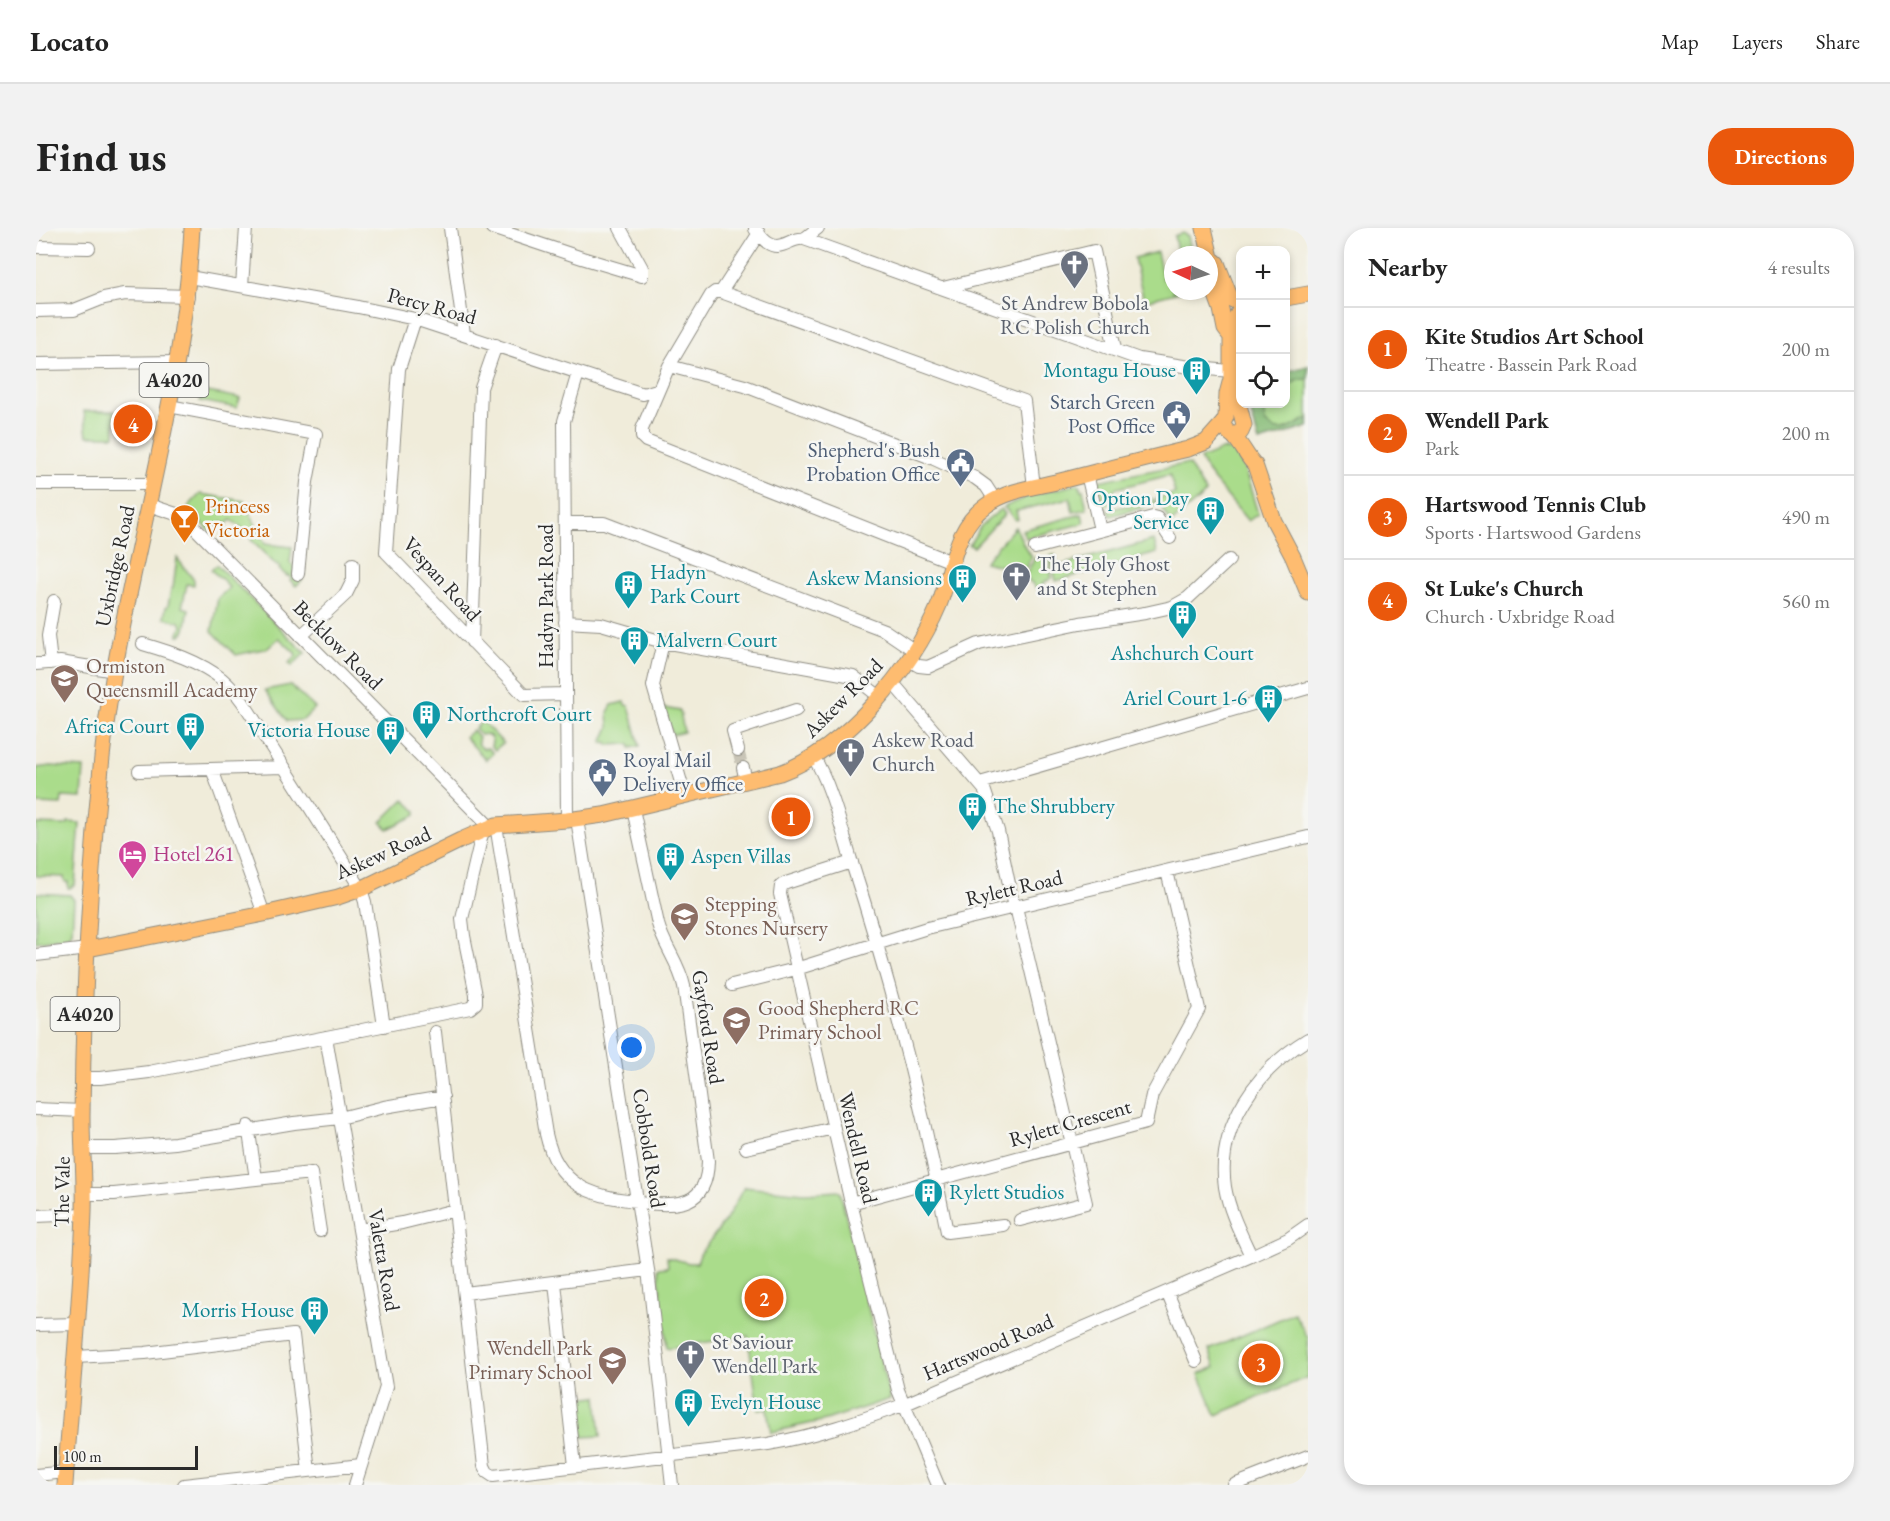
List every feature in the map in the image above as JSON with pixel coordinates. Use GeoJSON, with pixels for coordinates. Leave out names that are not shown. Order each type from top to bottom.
{"type":"FeatureCollection","features":[{"type":"Feature","properties":{"kind":"main road","name":"Uxbridge Road"},"geometry":{"type":"LineString","coordinates":[[88,949],[101,767],[115,671],[178,362],[188,296],[192,228]]}},
{"type":"Feature","properties":{"kind":"main road"},"geometry":{"type":"LineString","coordinates":[[1204,228],[1207,246]]}},
{"type":"Feature","properties":{"kind":"main road"},"geometry":{"type":"LineString","coordinates":[[1218,266],[1233,307],[1236,328],[1231,337],[1231,375],[1237,392],[1233,426],[1251,441],[1256,457],[1255,465],[1274,521],[1293,557],[1308,593]]}},
{"type":"Feature","properties":{"kind":"main road"},"geometry":{"type":"LineString","coordinates":[[1218,288],[1233,307]]}},
{"type":"Feature","properties":{"kind":"main road"},"geometry":{"type":"LineString","coordinates":[[1290,297],[1308,294]]}},
{"type":"Feature","properties":{"kind":"main road","name":"Askew Road"},"geometry":{"type":"LineString","coordinates":[[88,949],[264,914],[361,889],[490,827],[572,820],[633,809],[685,796],[744,774],[780,773],[801,765],[850,726],[880,697],[912,655],[940,602],[966,525],[981,510],[995,500],[1034,487],[1188,450],[1233,426]]}},
{"type":"Feature","properties":{"kind":"main road","name":"A4020"},"geometry":{"type":"LineString","coordinates":[[83,1078],[88,949]]}},
{"type":"Feature","properties":{"kind":"main road","name":"The Vale"},"geometry":{"type":"LineString","coordinates":[[65,1479],[76,1357],[84,1214],[83,1078]]}},
{"type":"Feature","properties":{"kind":"street"},"geometry":{"type":"LineString","coordinates":[[242,286],[246,228]]}},
{"type":"Feature","properties":{"kind":"street"},"geometry":{"type":"LineString","coordinates":[[450,228],[464,334]]}},
{"type":"Feature","properties":{"kind":"street"},"geometry":{"type":"LineString","coordinates":[[492,228],[642,276],[642,268],[620,228]]}},
{"type":"Feature","properties":{"kind":"street"},"geometry":{"type":"LineString","coordinates":[[804,239],[818,228]]}},
{"type":"Feature","properties":{"kind":"street"},"geometry":{"type":"LineString","coordinates":[[721,292],[757,231],[766,242],[778,246],[794,239],[804,239],[1140,359],[1231,375]]}},
{"type":"Feature","properties":{"kind":"street"},"geometry":{"type":"LineString","coordinates":[[36,247],[89,248]]}},
{"type":"Feature","properties":{"kind":"street"},"geometry":{"type":"LineString","coordinates":[[943,288],[1094,251],[1115,349]]}},
{"type":"Feature","properties":{"kind":"street","name":"Percy Road"},"geometry":{"type":"LineString","coordinates":[[189,277],[358,307],[415,320],[464,334],[643,394],[657,390]]}},
{"type":"Feature","properties":{"kind":"street"},"geometry":{"type":"LineString","coordinates":[[952,562],[646,441],[642,437],[641,432],[669,366],[715,292],[721,292],[1024,401],[1034,487]]}},
{"type":"Feature","properties":{"kind":"street"},"geometry":{"type":"LineString","coordinates":[[36,311],[74,310],[118,295],[188,296]]}},
{"type":"Feature","properties":{"kind":"street","name":"Vespan Road"},"geometry":{"type":"LineString","coordinates":[[415,320],[399,369],[386,552],[524,694],[566,694]]}},
{"type":"Feature","properties":{"kind":"street"},"geometry":{"type":"LineString","coordinates":[[472,642],[481,388],[496,345]]}},
{"type":"Feature","properties":{"kind":"street"},"geometry":{"type":"LineString","coordinates":[[36,364],[178,362]]}},
{"type":"Feature","properties":{"kind":"street"},"geometry":{"type":"LineString","coordinates":[[669,366],[745,386],[934,459],[975,478],[986,486],[995,500]]}},
{"type":"Feature","properties":{"kind":"street","name":"Hadyn Park Road"},"geometry":{"type":"LineString","coordinates":[[572,820],[566,694],[564,421],[578,373]]}},
{"type":"Feature","properties":{"kind":"street"},"geometry":{"type":"LineString","coordinates":[[169,406],[316,434],[307,482],[298,574]]}},
{"type":"Feature","properties":{"kind":"street"},"geometry":{"type":"LineString","coordinates":[[1087,474],[1100,530]]}},
{"type":"Feature","properties":{"kind":"street"},"geometry":{"type":"LineString","coordinates":[[36,484],[153,484]]}},
{"type":"Feature","properties":{"kind":"street","name":"Becklow Road"},"geometry":{"type":"LineString","coordinates":[[149,505],[170,511],[187,522],[490,827]]}},
{"type":"Feature","properties":{"kind":"street"},"geometry":{"type":"LineString","coordinates":[[1035,548],[1153,517],[1160,521],[1170,538]]}},
{"type":"Feature","properties":{"kind":"street"},"geometry":{"type":"LineString","coordinates":[[565,523],[604,523],[884,630],[923,667],[928,667],[979,644],[1172,607],[1188,598],[1229,560]]}},
{"type":"Feature","properties":{"kind":"street"},"geometry":{"type":"LineString","coordinates":[[301,636],[346,594],[353,580],[353,564]]}},
{"type":"Feature","properties":{"kind":"street"},"geometry":{"type":"LineString","coordinates":[[51,663],[48,636],[54,600]]}},
{"type":"Feature","properties":{"kind":"street"},"geometry":{"type":"LineString","coordinates":[[565,622],[601,624],[663,642],[853,676],[880,697]]}},
{"type":"Feature","properties":{"kind":"street"},"geometry":{"type":"LineString","coordinates":[[663,642],[653,686],[685,796]]}},
{"type":"Feature","properties":{"kind":"street"},"geometry":{"type":"LineString","coordinates":[[143,644],[189,660],[224,681],[242,701],[361,889],[366,902],[384,1026]]}},
{"type":"Feature","properties":{"kind":"street"},"geometry":{"type":"LineString","coordinates":[[36,664],[60,662],[115,671]]}},
{"type":"Feature","properties":{"kind":"street"},"geometry":{"type":"LineString","coordinates":[[892,682],[980,783],[987,795],[998,831],[1086,1203],[1020,1220]]}},
{"type":"Feature","properties":{"kind":"street"},"geometry":{"type":"LineString","coordinates":[[980,783],[1308,688]]}},
{"type":"Feature","properties":{"kind":"street"},"geometry":{"type":"LineString","coordinates":[[738,750],[733,731],[796,710]]}},
{"type":"Feature","properties":{"kind":"street"},"geometry":{"type":"LineString","coordinates":[[813,757],[821,770],[878,943],[937,1179],[947,1232],[1003,1225]]}},
{"type":"Feature","properties":{"kind":"street"},"geometry":{"type":"LineString","coordinates":[[139,771],[284,767]]}},
{"type":"Feature","properties":{"kind":"street"},"geometry":{"type":"LineString","coordinates":[[212,769],[264,914]]}},
{"type":"Feature","properties":{"kind":"street","name":"Gayford Road"},"geometry":{"type":"LineString","coordinates":[[633,809],[658,924],[664,941],[678,964],[684,986],[708,1161],[705,1182],[699,1191],[688,1200],[672,1205],[637,1202]]}},
{"type":"Feature","properties":{"kind":"street","name":"Cobbold Road"},"geometry":{"type":"LineString","coordinates":[[572,820],[648,1270],[672,1485]]}},
{"type":"Feature","properties":{"kind":"street"},"geometry":{"type":"LineString","coordinates":[[83,1078],[149,1072],[470,1008],[476,1003],[477,994],[462,927],[490,827]]}},
{"type":"Feature","properties":{"kind":"street"},"geometry":{"type":"LineString","coordinates":[[490,827],[551,1155],[567,1177],[583,1189],[637,1202]]}},
{"type":"Feature","properties":{"kind":"street","name":"Rylett Road"},"geometry":{"type":"LineString","coordinates":[[732,986],[796,969],[927,928],[1308,837]]}},
{"type":"Feature","properties":{"kind":"street","name":"Wendell Road"},"geometry":{"type":"LineString","coordinates":[[852,862],[786,883],[781,886],[780,894],[851,1203],[898,1390],[938,1485]]}},
{"type":"Feature","properties":{"kind":"street","name":"Rylett Crescent"},"geometry":{"type":"LineString","coordinates":[[851,1203],[1146,1123],[1152,1095],[1199,1009],[1167,871]]}},
{"type":"Feature","properties":{"kind":"street"},"geometry":{"type":"LineString","coordinates":[[36,954],[88,949]]}},
{"type":"Feature","properties":{"kind":"street"},"geometry":{"type":"LineString","coordinates":[[435,1032],[465,1293],[648,1270]]}},
{"type":"Feature","properties":{"kind":"street","name":"Valetta Road"},"geometry":{"type":"LineString","coordinates":[[326,1037],[386,1386],[355,1485]]}},
{"type":"Feature","properties":{"kind":"street"},"geometry":{"type":"LineString","coordinates":[[1251,1256],[1233,1214],[1226,1189],[1224,1162],[1226,1142],[1238,1111],[1251,1092],[1284,1057],[1308,1039]]}},
{"type":"Feature","properties":{"kind":"street"},"geometry":{"type":"LineString","coordinates":[[84,1148],[175,1143],[248,1128],[340,1118],[384,1107],[443,1097]]}},
{"type":"Feature","properties":{"kind":"street"},"geometry":{"type":"LineString","coordinates":[[36,1109],[82,1111]]}},
{"type":"Feature","properties":{"kind":"street"},"geometry":{"type":"LineString","coordinates":[[248,1128],[256,1179]]}},
{"type":"Feature","properties":{"kind":"street"},"geometry":{"type":"LineString","coordinates":[[746,1148],[834,1128]]}},
{"type":"Feature","properties":{"kind":"street"},"geometry":{"type":"LineString","coordinates":[[84,1194],[114,1194],[311,1173],[320,1230]]}},
{"type":"Feature","properties":{"kind":"street"},"geometry":{"type":"LineString","coordinates":[[359,1230],[402,1223],[455,1210]]}},
{"type":"Feature","properties":{"kind":"street"},"geometry":{"type":"LineString","coordinates":[[36,1216],[84,1214]]}},
{"type":"Feature","properties":{"kind":"street","name":"Hartswood Road"},"geometry":{"type":"LineString","coordinates":[[465,1293],[484,1466],[489,1474],[499,1475],[768,1444],[845,1426],[903,1405],[1251,1256],[1288,1239],[1308,1226]]}},
{"type":"Feature","properties":{"kind":"street"},"geometry":{"type":"LineString","coordinates":[[555,1282],[575,1466]]}},
{"type":"Feature","properties":{"kind":"street"},"geometry":{"type":"LineString","coordinates":[[1167,1292],[1196,1361]]}},
{"type":"Feature","properties":{"kind":"street"},"geometry":{"type":"LineString","coordinates":[[36,1325],[78,1324]]}},
{"type":"Feature","properties":{"kind":"street"},"geometry":{"type":"LineString","coordinates":[[76,1357],[145,1353],[293,1335],[309,1471]]}},
{"type":"Feature","properties":{"kind":"street"},"geometry":{"type":"LineString","coordinates":[[1234,1485],[1308,1456]]}},
{"type":"Feature","properties":{"kind":"street"},"geometry":{"type":"LineString","coordinates":[[184,1485],[361,1465]]}},
{"type":"Feature","properties":{"kind":"street"},"geometry":{"type":"LineString","coordinates":[[36,1475],[65,1479]]}},
{"type":"Feature","properties":{"kind":"green space"},"geometry":{"type":"Polygon","coordinates":[[[1183,233],[1188,236],[1190,246],[1176,246],[1174,236],[1183,233]]]}},
{"type":"Feature","properties":{"kind":"green space"},"geometry":{"type":"Polygon","coordinates":[[[1157,252],[1164,279],[1164,296],[1144,301],[1134,258],[1157,252]]]}},
{"type":"Feature","properties":{"kind":"green space"},"geometry":{"type":"Polygon","coordinates":[[[1308,366],[1308,427],[1259,442],[1250,408],[1290,408],[1290,371],[1308,366]]]}},
{"type":"Feature","properties":{"kind":"green space"},"geometry":{"type":"Polygon","coordinates":[[[1308,366],[1308,379],[1290,385],[1290,371],[1308,366]]]}},
{"type":"Feature","properties":{"kind":"green space"},"geometry":{"type":"Polygon","coordinates":[[[202,391],[240,398],[237,408],[200,401],[202,391]]]}},
{"type":"Feature","properties":{"kind":"green space"},"geometry":{"type":"Polygon","coordinates":[[[1250,408],[1269,408],[1264,412],[1265,422],[1276,430],[1286,429],[1308,418],[1308,427],[1259,442],[1250,408]]]}},
{"type":"Feature","properties":{"kind":"green space"},"geometry":{"type":"Polygon","coordinates":[[[84,411],[115,411],[115,436],[87,436],[84,411]]]}},
{"type":"Feature","properties":{"kind":"green space"},"geometry":{"type":"Polygon","coordinates":[[[1224,449],[1233,451],[1244,467],[1258,514],[1248,521],[1211,477],[1200,459],[1224,449]]]}},
{"type":"Feature","properties":{"kind":"green space"},"geometry":{"type":"Polygon","coordinates":[[[1189,465],[1206,493],[1171,523],[1156,499],[1175,493],[1170,475],[1114,489],[1117,502],[1103,506],[1098,481],[1189,465]]]}},
{"type":"Feature","properties":{"kind":"green space"},"geometry":{"type":"Polygon","coordinates":[[[1079,484],[1083,490],[1087,509],[1073,512],[1070,498],[1016,511],[1018,519],[1015,520],[1004,507],[1028,496],[1079,484]]]}},
{"type":"Feature","properties":{"kind":"green space"},"geometry":{"type":"Polygon","coordinates":[[[200,494],[244,501],[265,544],[292,547],[290,563],[296,569],[293,573],[302,580],[296,586],[290,580],[291,578],[251,540],[252,538],[231,520],[225,525],[222,522],[211,532],[187,508],[200,494]]]}},
{"type":"Feature","properties":{"kind":"green space"},"geometry":{"type":"Polygon","coordinates":[[[1153,499],[1156,504],[1110,516],[1108,510],[1153,499]]]}},
{"type":"Feature","properties":{"kind":"green space"},"geometry":{"type":"Polygon","coordinates":[[[1001,509],[1005,514],[974,547],[969,545],[981,526],[1001,509]]]}},
{"type":"Feature","properties":{"kind":"green space"},"geometry":{"type":"Polygon","coordinates":[[[1082,514],[1084,523],[1026,538],[1022,530],[1082,514]]]}},
{"type":"Feature","properties":{"kind":"green space"},"geometry":{"type":"Polygon","coordinates":[[[1015,527],[1032,556],[1024,571],[984,562],[1015,527]]]}},
{"type":"Feature","properties":{"kind":"green space"},"geometry":{"type":"Polygon","coordinates":[[[1154,540],[1157,553],[1056,581],[1050,556],[1055,555],[1058,566],[1154,540]]]}},
{"type":"Feature","properties":{"kind":"green space"},"geometry":{"type":"Polygon","coordinates":[[[177,558],[194,580],[194,585],[187,584],[182,607],[189,609],[185,630],[181,635],[178,635],[182,626],[180,622],[164,618],[173,588],[177,558]]]}},
{"type":"Feature","properties":{"kind":"green space"},"geometry":{"type":"Polygon","coordinates":[[[1035,558],[1047,558],[1052,578],[1042,584],[1043,587],[1038,590],[1025,576],[1035,558]]]}},
{"type":"Feature","properties":{"kind":"green space"},"geometry":{"type":"Polygon","coordinates":[[[217,565],[305,653],[292,666],[289,663],[296,656],[295,653],[279,638],[268,648],[236,655],[212,631],[218,598],[229,588],[211,570],[217,565]]]}},
{"type":"Feature","properties":{"kind":"green space"},"geometry":{"type":"Polygon","coordinates":[[[290,685],[315,708],[303,720],[287,721],[265,690],[290,685]]]}},
{"type":"Feature","properties":{"kind":"green space"},"geometry":{"type":"Polygon","coordinates":[[[624,702],[629,706],[640,746],[631,748],[630,744],[602,743],[609,727],[608,712],[612,705],[624,702]]]}},
{"type":"Feature","properties":{"kind":"green space"},"geometry":{"type":"Polygon","coordinates":[[[664,708],[680,711],[684,732],[672,735],[664,708]]]}},
{"type":"Feature","properties":{"kind":"green space"},"geometry":{"type":"Polygon","coordinates":[[[482,721],[503,743],[495,750],[491,746],[490,736],[481,735],[475,728],[482,721]]]}},
{"type":"Feature","properties":{"kind":"green space"},"geometry":{"type":"Polygon","coordinates":[[[473,730],[479,737],[480,746],[488,748],[493,753],[486,760],[465,737],[473,730]]]}},
{"type":"Feature","properties":{"kind":"green space"},"geometry":{"type":"Polygon","coordinates":[[[51,766],[84,768],[82,798],[62,797],[61,805],[36,804],[36,768],[51,766]]]}},
{"type":"Feature","properties":{"kind":"green space"},"geometry":{"type":"Polygon","coordinates":[[[404,799],[416,811],[416,815],[388,829],[381,822],[404,799]]]}},
{"type":"Feature","properties":{"kind":"green space"},"geometry":{"type":"Polygon","coordinates":[[[68,822],[80,823],[75,885],[70,888],[64,877],[36,876],[36,824],[64,825],[68,822]]]}},
{"type":"Feature","properties":{"kind":"green space"},"geometry":{"type":"Polygon","coordinates":[[[36,893],[70,895],[74,900],[72,932],[69,937],[36,942],[36,893]]]}},
{"type":"Feature","properties":{"kind":"green space"},"geometry":{"type":"Polygon","coordinates":[[[744,1187],[804,1193],[840,1191],[890,1399],[826,1420],[771,1432],[767,1409],[758,1410],[748,1336],[667,1348],[658,1268],[668,1267],[667,1257],[697,1263],[701,1252],[726,1220],[744,1187]]]}},
{"type":"Feature","properties":{"kind":"green space"},"geometry":{"type":"Polygon","coordinates":[[[1294,1313],[1308,1338],[1308,1377],[1216,1415],[1199,1374],[1215,1367],[1209,1350],[1294,1313]]]}},
{"type":"Feature","properties":{"kind":"green space"},"geometry":{"type":"Polygon","coordinates":[[[597,1396],[601,1436],[583,1437],[579,1398],[597,1396]]]}},
{"type":"Feature","properties":{"kind":"tunnel"},"geometry":{"type":"LineString","coordinates":[[738,750],[743,768]]}},
{"type":"Feature","properties":{"kind":"place","name":"St Andrew Bobola RC Polish Church"},"geometry":{"type":"Point","coordinates":[1075,290]}},
{"type":"Feature","properties":{"kind":"place","name":"Montagu House"},"geometry":{"type":"Point","coordinates":[1197,396]}},
{"type":"Feature","properties":{"kind":"place","name":"St Luke's Church"},"geometry":{"type":"Point","coordinates":[133,424]}},
{"type":"Feature","properties":{"kind":"place","name":"Starch Green Post Office"},"geometry":{"type":"Point","coordinates":[1176,440]}},
{"type":"Feature","properties":{"kind":"place","name":"Shepherd's Bush Probation Office"},"geometry":{"type":"Point","coordinates":[961,488]}},
{"type":"Feature","properties":{"kind":"place","name":"Option Day Service"},"geometry":{"type":"Point","coordinates":[1210,536]}},
{"type":"Feature","properties":{"kind":"place","name":"Princess Victoria"},"geometry":{"type":"Point","coordinates":[184,544]}},
{"type":"Feature","properties":{"kind":"place","name":"The Holy Ghost and St Stephen"},"geometry":{"type":"Point","coordinates":[1016,602]}},
{"type":"Feature","properties":{"kind":"place","name":"Askew Mansions"},"geometry":{"type":"Point","coordinates":[963,604]}},
{"type":"Feature","properties":{"kind":"place","name":"Hadyn Park Court"},"geometry":{"type":"Point","coordinates":[629,610]}},
{"type":"Feature","properties":{"kind":"place","name":"Ashchurch Court"},"geometry":{"type":"Point","coordinates":[1182,640]}},
{"type":"Feature","properties":{"kind":"place","name":"Malvern Court"},"geometry":{"type":"Point","coordinates":[635,666]}},
{"type":"Feature","properties":{"kind":"place","name":"Ormiston Queensmill Academy"},"geometry":{"type":"Point","coordinates":[65,704]}},
{"type":"Feature","properties":{"kind":"place","name":"Ariel Court 1-6"},"geometry":{"type":"Point","coordinates":[1268,724]}},
{"type":"Feature","properties":{"kind":"place","name":"Northcroft Court"},"geometry":{"type":"Point","coordinates":[426,740]}},
{"type":"Feature","properties":{"kind":"place","name":"Africa Court"},"geometry":{"type":"Point","coordinates":[190,752]}},
{"type":"Feature","properties":{"kind":"place","name":"Victoria House"},"geometry":{"type":"Point","coordinates":[391,756]}},
{"type":"Feature","properties":{"kind":"place","name":"Askew Road Church"},"geometry":{"type":"Point","coordinates":[851,778]}},
{"type":"Feature","properties":{"kind":"place","name":"Royal Mail Delivery Office"},"geometry":{"type":"Point","coordinates":[602,798]}},
{"type":"Feature","properties":{"kind":"place","name":"Kite Studios Art School"},"geometry":{"type":"Point","coordinates":[791,817]}},
{"type":"Feature","properties":{"kind":"place","name":"The Shrubbery"},"geometry":{"type":"Point","coordinates":[972,832]}},
{"type":"Feature","properties":{"kind":"place","name":"Hotel 261"},"geometry":{"type":"Point","coordinates":[132,880]}},
{"type":"Feature","properties":{"kind":"place","name":"Aspen Villas"},"geometry":{"type":"Point","coordinates":[670,882]}},
{"type":"Feature","properties":{"kind":"place","name":"Stepping Stones Nursery"},"geometry":{"type":"Point","coordinates":[684,942]}},
{"type":"Feature","properties":{"kind":"place","name":"Good Shepherd RC Primary School"},"geometry":{"type":"Point","coordinates":[737,1046]}},
{"type":"Feature","properties":{"kind":"place","name":"Rylett Studios"},"geometry":{"type":"Point","coordinates":[928,1218]}},
{"type":"Feature","properties":{"kind":"place","name":"Wendell Park"},"geometry":{"type":"Point","coordinates":[764,1298]}},
{"type":"Feature","properties":{"kind":"place","name":"Morris House"},"geometry":{"type":"Point","coordinates":[315,1336]}},
{"type":"Feature","properties":{"kind":"place","name":"Hartswood Tennis Club"},"geometry":{"type":"Point","coordinates":[1261,1363]}},
{"type":"Feature","properties":{"kind":"place","name":"St Saviour Wendell Park"},"geometry":{"type":"Point","coordinates":[691,1380]}},
{"type":"Feature","properties":{"kind":"place","name":"Wendell Park Primary School"},"geometry":{"type":"Point","coordinates":[613,1386]}},
{"type":"Feature","properties":{"kind":"place","name":"Evelyn House"},"geometry":{"type":"Point","coordinates":[689,1428]}}]}
